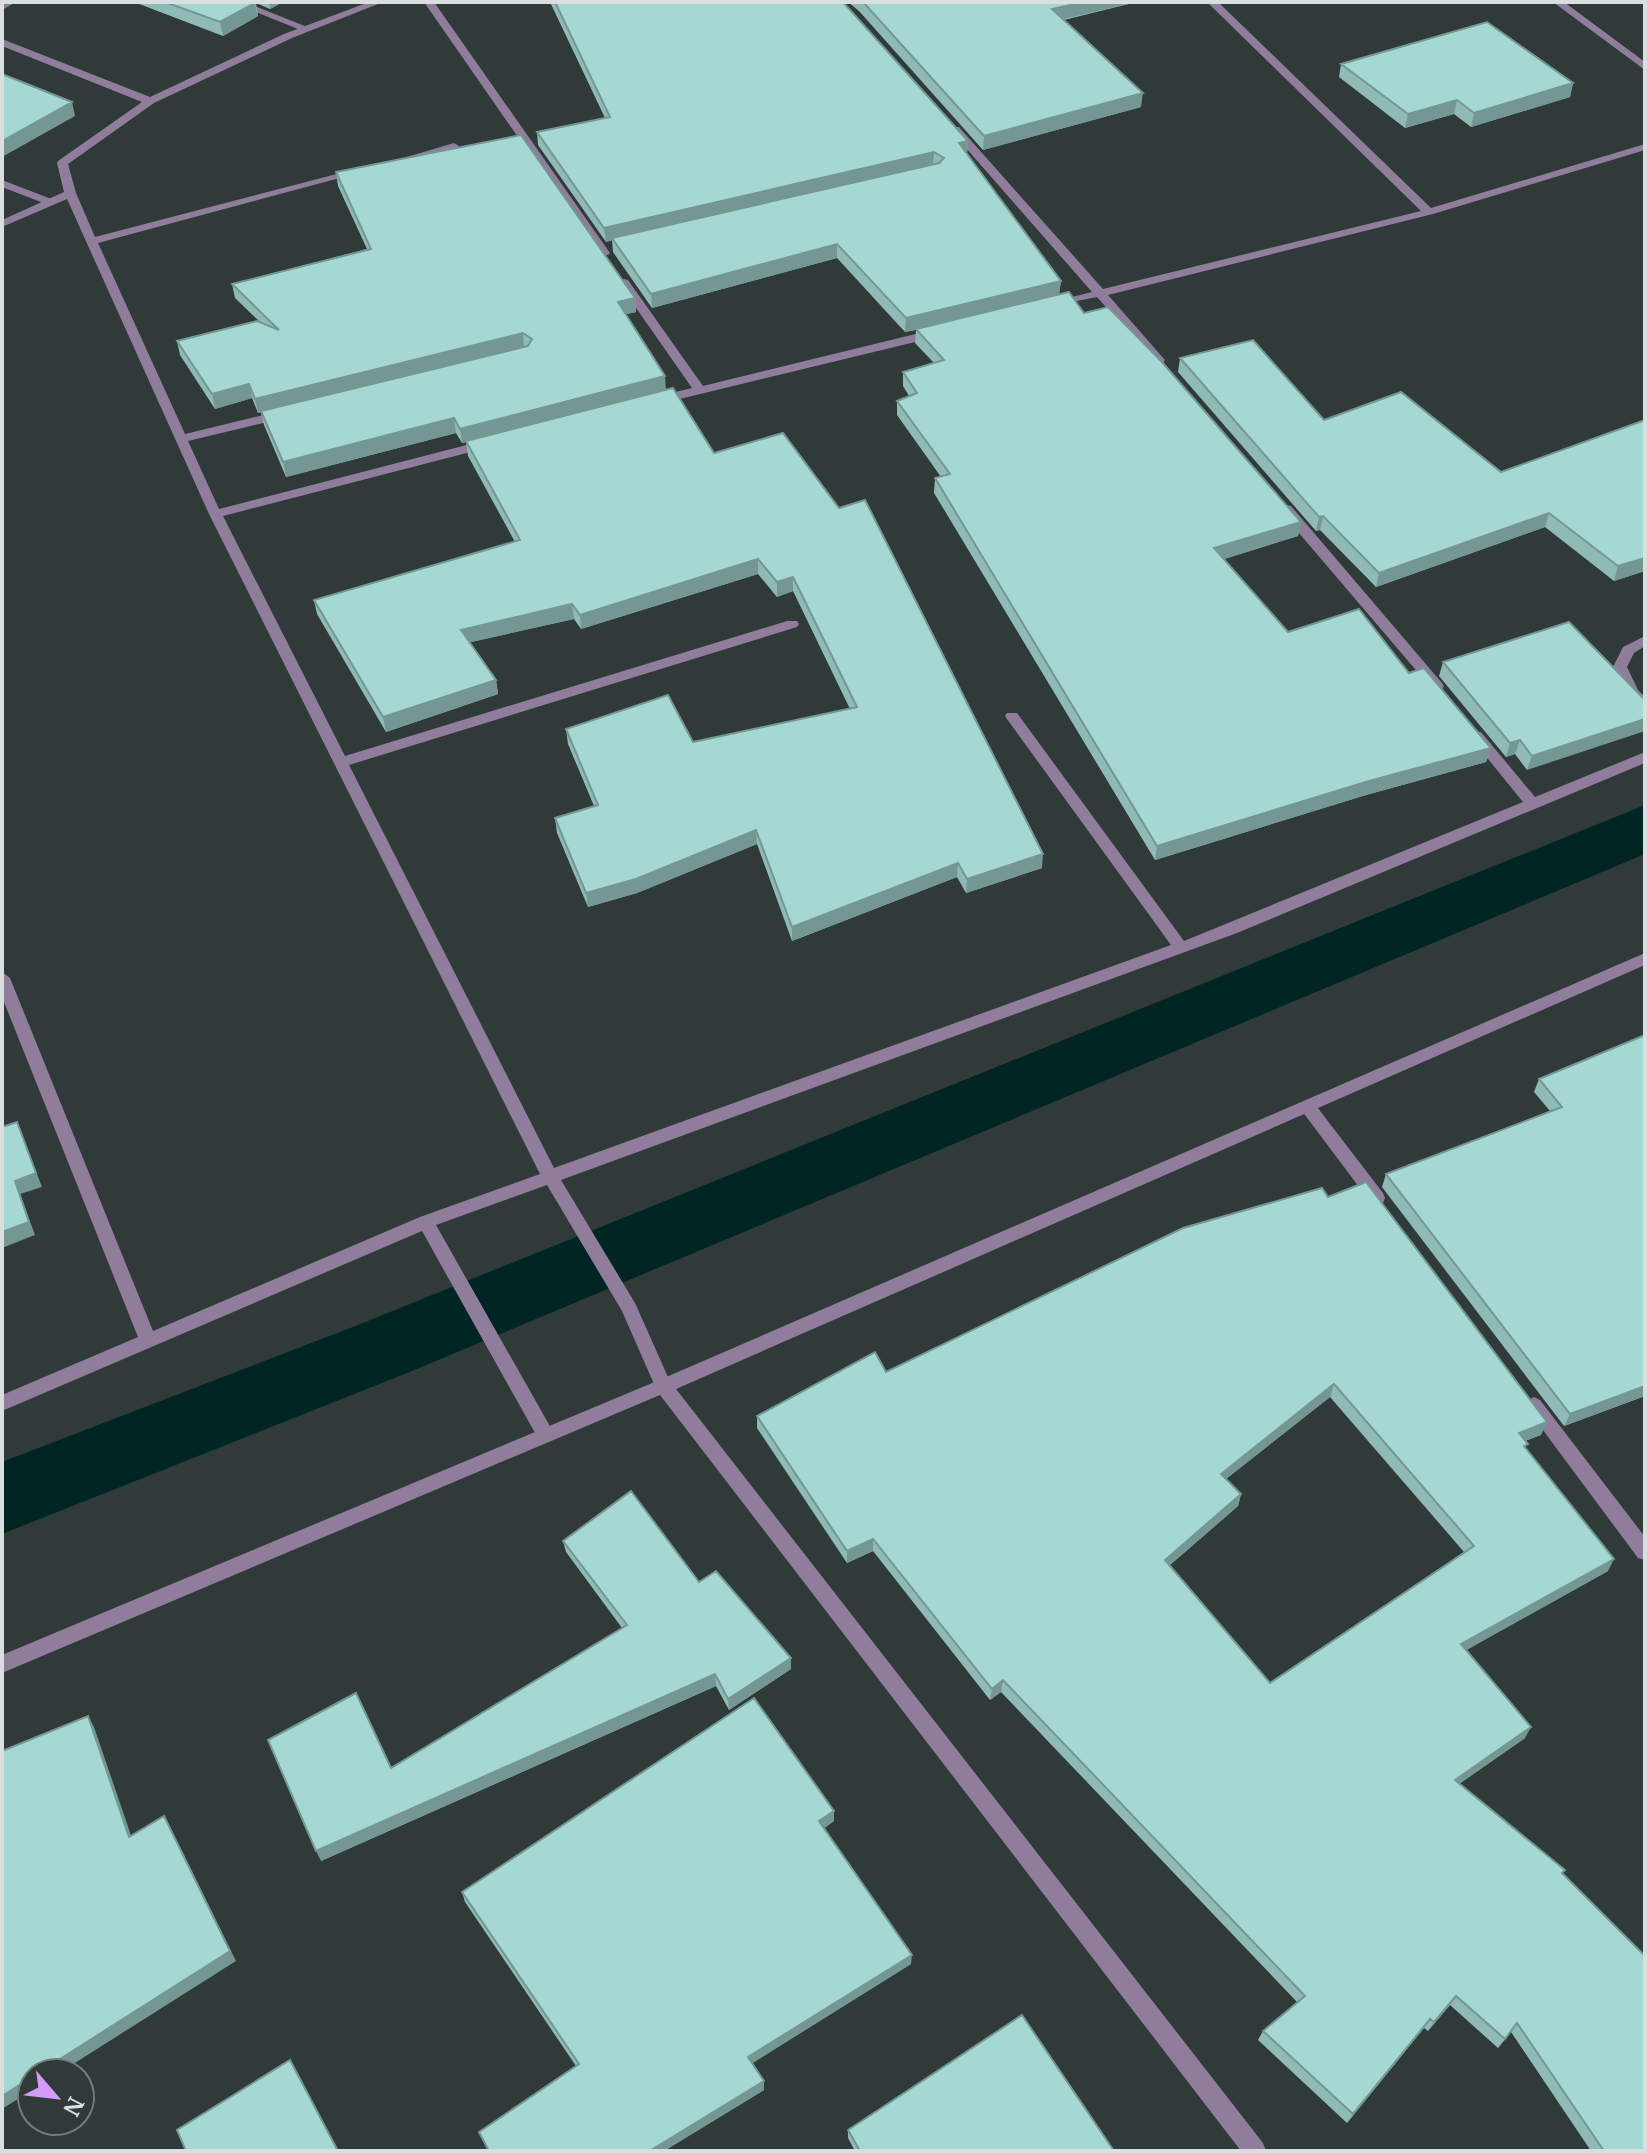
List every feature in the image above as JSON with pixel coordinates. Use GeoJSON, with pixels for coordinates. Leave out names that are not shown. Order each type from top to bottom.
{"type":"FeatureCollection","features":[{"type":"Feature","properties":{"kind":"street"},"geometry":{"type":"LineString","coordinates":[[2,7],[11,2]]}},
{"type":"Feature","properties":{"kind":"street"},"geometry":{"type":"LineString","coordinates":[[236,2],[307,29]]}},
{"type":"Feature","properties":{"kind":"street"},"geometry":{"type":"LineString","coordinates":[[378,2],[307,29],[150,101],[62,163],[70,193],[215,514],[550,1176],[629,1308],[663,1386],[1255,2151]]}},
{"type":"Feature","properties":{"kind":"street"},"geometry":{"type":"LineString","coordinates":[[429,2],[610,262]]}},
{"type":"Feature","properties":{"kind":"street"},"geometry":{"type":"LineString","coordinates":[[1212,2],[1429,212]]}},
{"type":"Feature","properties":{"kind":"street"},"geometry":{"type":"LineString","coordinates":[[1558,2],[1645,67]]}},
{"type":"Feature","properties":{"kind":"street"},"geometry":{"type":"LineString","coordinates":[[2,42],[150,101]]}},
{"type":"Feature","properties":{"kind":"street"},"geometry":{"type":"LineString","coordinates":[[947,120],[1164,366]]}},
{"type":"Feature","properties":{"kind":"street"},"geometry":{"type":"LineString","coordinates":[[379,166],[454,146]]}},
{"type":"Feature","properties":{"kind":"street"},"geometry":{"type":"LineString","coordinates":[[1040,308],[1429,212],[1645,147]]}},
{"type":"Feature","properties":{"kind":"street"},"geometry":{"type":"LineString","coordinates":[[92,241],[364,170]]}},
{"type":"Feature","properties":{"kind":"street"},"geometry":{"type":"LineString","coordinates":[[2,183],[50,202]]}},
{"type":"Feature","properties":{"kind":"street"},"geometry":{"type":"LineString","coordinates":[[2,224],[70,193]]}},
{"type":"Feature","properties":{"kind":"street"},"geometry":{"type":"LineString","coordinates":[[601,249],[616,246]]}},
{"type":"Feature","properties":{"kind":"street"},"geometry":{"type":"LineString","coordinates":[[619,275],[699,389]]}},
{"type":"Feature","properties":{"kind":"street"},"geometry":{"type":"LineString","coordinates":[[638,405],[947,331]]}},
{"type":"Feature","properties":{"kind":"street"},"geometry":{"type":"LineString","coordinates":[[181,439],[300,410]]}},
{"type":"Feature","properties":{"kind":"street"},"geometry":{"type":"LineString","coordinates":[[215,514],[502,440]]}},
{"type":"Feature","properties":{"kind":"street"},"geometry":{"type":"LineString","coordinates":[[1278,499],[1443,693]]}},
{"type":"Feature","properties":{"kind":"street"},"geometry":{"type":"LineString","coordinates":[[342,762],[792,624]]}},
{"type":"Feature","properties":{"kind":"street"},"geometry":{"type":"LineString","coordinates":[[1645,640],[1628,650],[1620,667],[1632,693],[1645,704]]}},
{"type":"Feature","properties":{"kind":"street"},"geometry":{"type":"LineString","coordinates":[[1012,716],[1181,948]]}},
{"type":"Feature","properties":{"kind":"street"},"geometry":{"type":"LineString","coordinates":[[1463,718],[1532,804]]}},
{"type":"Feature","properties":{"kind":"street"},"geometry":{"type":"LineString","coordinates":[[2,1403],[426,1222],[1181,948],[1343,884],[1645,757]]}},
{"type":"Feature","properties":{"kind":"street"},"geometry":{"type":"LineString","coordinates":[[2,1664],[663,1386],[1645,959]]}},
{"type":"Feature","properties":{"kind":"street"},"geometry":{"type":"LineString","coordinates":[[2,978],[148,1340]]}},
{"type":"Feature","properties":{"kind":"street"},"geometry":{"type":"LineString","coordinates":[[1308,1107],[1384,1208]]}},
{"type":"Feature","properties":{"kind":"street"},"geometry":{"type":"LineString","coordinates":[[426,1222],[545,1434]]}},
{"type":"Feature","properties":{"kind":"street"},"geometry":{"type":"LineString","coordinates":[[1527,1396],[1645,1552]]}},
{"type":"Feature","properties":{"kind":"building"},"geometry":{"type":"Polygon","coordinates":[[[165,2],[254,2],[255,3],[220,22],[165,2]]]}},
{"type":"Feature","properties":{"kind":"building"},"geometry":{"type":"Polygon","coordinates":[[[555,2],[843,2],[968,141],[959,143],[1061,281],[906,318],[837,244],[651,294],[612,238],[939,163],[944,158],[934,152],[604,228],[537,132],[610,117],[555,2]]]}},
{"type":"Feature","properties":{"kind":"building"},"geometry":{"type":"Polygon","coordinates":[[[863,2],[1083,2],[1052,9],[1143,93],[984,136],[863,2]]]}},
{"type":"Feature","properties":{"kind":"building"},"geometry":{"type":"Polygon","coordinates":[[[1487,22],[1573,83],[1474,113],[1457,100],[1408,114],[1341,64],[1487,22]]]}},
{"type":"Feature","properties":{"kind":"building"},"geometry":{"type":"Polygon","coordinates":[[[2,74],[72,102],[2,141],[2,74]]]}},
{"type":"Feature","properties":{"kind":"building"},"geometry":{"type":"Polygon","coordinates":[[[521,135],[635,298],[618,302],[665,376],[460,429],[454,418],[283,462],[261,411],[528,346],[532,339],[523,333],[255,399],[249,384],[212,394],[177,341],[257,321],[279,330],[232,284],[371,249],[336,172],[521,135]]]}},
{"type":"Feature","properties":{"kind":"building"},"geometry":{"type":"Polygon","coordinates":[[[1069,292],[1084,313],[1108,307],[1162,362],[1301,522],[1214,548],[1288,632],[1359,609],[1409,673],[1424,668],[1491,748],[1369,781],[1157,846],[935,478],[950,474],[897,401],[917,393],[903,372],[944,360],[916,329],[1069,292]]]}},
{"type":"Feature","properties":{"kind":"building"},"geometry":{"type":"Polygon","coordinates":[[[1253,340],[1324,420],[1401,392],[1501,472],[1645,420],[1645,558],[1618,566],[1549,513],[1379,573],[1323,516],[1319,517],[1180,358],[1253,340]]]}},
{"type":"Feature","properties":{"kind":"building"},"geometry":{"type":"Polygon","coordinates":[[[673,388],[714,453],[783,433],[839,508],[865,500],[1043,854],[967,879],[958,863],[792,927],[756,830],[636,879],[586,893],[555,818],[598,805],[566,729],[668,695],[693,742],[857,707],[793,577],[777,582],[758,559],[580,615],[572,604],[461,630],[496,680],[383,717],[314,600],[520,540],[466,441],[673,388]]]}},
{"type":"Feature","properties":{"kind":"building"},"geometry":{"type":"Polygon","coordinates":[[[1569,622],[1645,700],[1645,719],[1532,756],[1520,740],[1510,743],[1443,662],[1569,622]]]}},
{"type":"Feature","properties":{"kind":"building"},"geometry":{"type":"Polygon","coordinates":[[[1645,1035],[1645,1386],[1570,1414],[1386,1174],[1562,1107],[1539,1079],[1645,1035]]]}},
{"type":"Feature","properties":{"kind":"building"},"geometry":{"type":"Polygon","coordinates":[[[17,1122],[36,1173],[15,1181],[29,1222],[2,1232],[2,1127],[17,1122]]]}},
{"type":"Feature","properties":{"kind":"building"},"geometry":{"type":"Polygon","coordinates":[[[1366,1182],[1547,1422],[1519,1433],[1528,1444],[1524,1446],[1614,1559],[1461,1644],[1531,1727],[1455,1780],[1565,1870],[1562,1873],[1645,1956],[1645,2151],[1604,2151],[1517,2023],[1505,2039],[1456,1996],[1434,2022],[1430,2019],[1353,2114],[1263,2031],[1305,1996],[1003,1680],[992,1689],[873,1539],[847,1551],[757,1416],[875,1352],[886,1372],[1183,1228],[1322,1188],[1328,1197],[1366,1182]],[[1334,1384],[1221,1474],[1241,1494],[1165,1560],[1270,1683],[1474,1546],[1334,1384]]]}},
{"type":"Feature","properties":{"kind":"building"},"geometry":{"type":"Polygon","coordinates":[[[631,1491],[699,1582],[716,1571],[791,1658],[728,1699],[715,1674],[316,1851],[268,1740],[356,1693],[391,1768],[627,1625],[563,1541],[631,1491]]]}},
{"type":"Feature","properties":{"kind":"building"},"geometry":{"type":"Polygon","coordinates":[[[754,1698],[834,1811],[819,1821],[912,1955],[748,2057],[764,2081],[653,2149],[655,2151],[489,2151],[479,2132],[579,2064],[462,1892],[754,1698]]]}},
{"type":"Feature","properties":{"kind":"building"},"geometry":{"type":"Polygon","coordinates":[[[88,1716],[129,1837],[164,1816],[230,1951],[63,2057],[16,2057],[16,2087],[2,2096],[2,1751],[88,1716]]]}},
{"type":"Feature","properties":{"kind":"building"},"geometry":{"type":"Polygon","coordinates":[[[1022,2015],[1114,2151],[860,2151],[848,2130],[1022,2015]]]}},
{"type":"Feature","properties":{"kind":"building"},"geometry":{"type":"Polygon","coordinates":[[[290,2060],[338,2151],[186,2151],[177,2130],[290,2060]]]}},
{"type":"Feature","properties":{"kind":"waterway"},"geometry":{"type":"LineString","coordinates":[[2,1498],[385,1348],[1645,828]]}}]}
